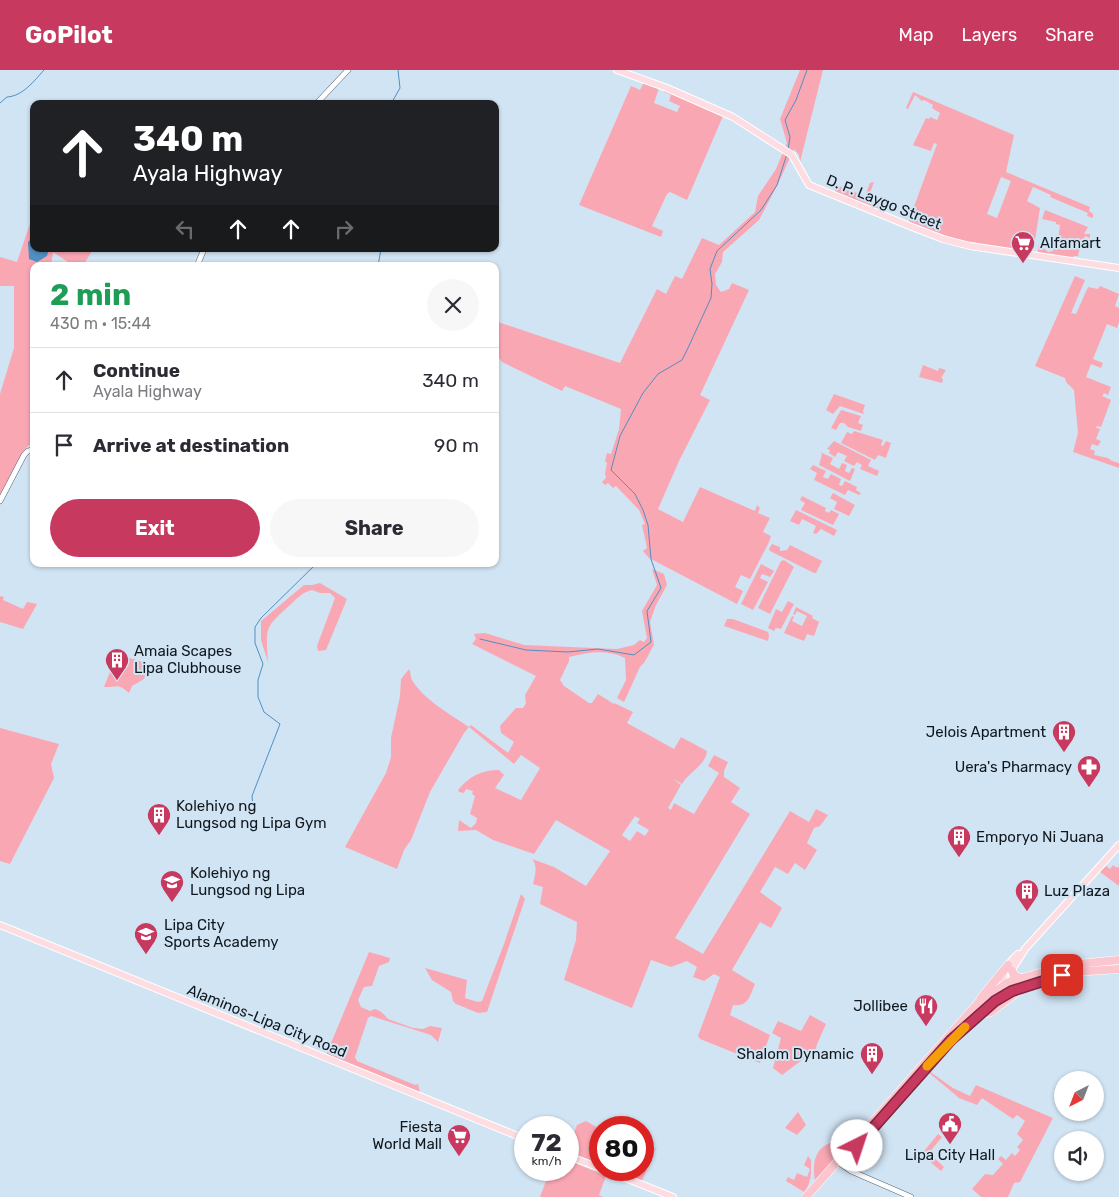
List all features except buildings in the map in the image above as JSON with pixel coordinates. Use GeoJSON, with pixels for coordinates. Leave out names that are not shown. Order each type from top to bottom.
{"type":"FeatureCollection","features":[{"type":"Feature","properties":{"kind":"highway"},"geometry":{"type":"LineString","coordinates":[[977,1004],[1007,983],[1023,978],[1078,963],[1119,960]]}},
{"type":"Feature","properties":{"kind":"highway"},"geometry":{"type":"LineString","coordinates":[[806,1197],[1010,968],[1015,976],[1023,978]]}},
{"type":"Feature","properties":{"kind":"highway"},"geometry":{"type":"LineString","coordinates":[[812,1197],[940,1051],[991,1004],[1009,992],[1074,972],[1119,969]]}},
{"type":"Feature","properties":{"kind":"highway"},"geometry":{"type":"LineString","coordinates":[[979,1014],[991,1012],[1024,987]]}},
{"type":"Feature","properties":{"kind":"highway"},"geometry":{"type":"LineString","coordinates":[[985,997],[992,997],[991,1004]]}},
{"type":"Feature","properties":{"kind":"main road","name":"D. P. Laygo Street"},"geometry":{"type":"LineString","coordinates":[[617,70],[667,88],[728,115],[780,146],[790,153],[806,181],[813,187],[943,239],[970,246],[1119,268]]}},
{"type":"Feature","properties":{"kind":"main road"},"geometry":{"type":"LineString","coordinates":[[1009,992],[1007,983],[1010,968],[1119,845]]}},
{"type":"Feature","properties":{"kind":"main road","name":"Alaminos-Lipa City Road"},"geometry":{"type":"LineString","coordinates":[[0,925],[514,1135]]}},
{"type":"Feature","properties":{"kind":"main road"},"geometry":{"type":"LineString","coordinates":[[633,1181],[674,1197]]}},
{"type":"Feature","properties":{"kind":"street"},"geometry":{"type":"LineString","coordinates":[[320,100],[348,70]]}},
{"type":"Feature","properties":{"kind":"street"},"geometry":{"type":"LineString","coordinates":[[0,501],[24,455],[30,450]]}},
{"type":"Feature","properties":{"kind":"street"},"geometry":{"type":"LineString","coordinates":[[842,1164],[851,1171],[911,1197]]}},
{"type":"Feature","properties":{"kind":"shaded area"},"geometry":{"type":"Polygon","coordinates":[[[800,70],[823,70],[800,162],[799,155],[794,149],[759,220],[723,252],[722,262],[715,274],[716,285],[721,292],[729,289],[732,283],[749,290],[700,395],[710,400],[679,461],[658,509],[683,522],[700,487],[755,511],[757,505],[760,508],[758,513],[770,518],[763,532],[771,536],[769,542],[750,579],[741,575],[735,587],[743,591],[737,604],[649,558],[643,551],[647,548],[642,525],[645,524],[639,510],[616,486],[613,488],[608,483],[605,485],[602,482],[606,478],[607,463],[605,461],[607,453],[611,454],[619,429],[621,409],[565,386],[562,391],[502,362],[499,358],[499,322],[620,363],[657,289],[666,294],[675,276],[682,279],[702,238],[719,245],[755,212],[758,196],[776,169],[787,143],[780,119],[800,70]]]}},
{"type":"Feature","properties":{"kind":"shaded area"},"geometry":{"type":"Polygon","coordinates":[[[644,82],[659,88],[654,103],[677,112],[680,106],[669,101],[671,95],[664,92],[665,90],[723,116],[687,200],[670,192],[667,194],[652,226],[663,231],[661,237],[579,205],[631,86],[640,90],[644,82]]]}},
{"type":"Feature","properties":{"kind":"shaded area"},"geometry":{"type":"Polygon","coordinates":[[[913,92],[1014,135],[1006,172],[1090,207],[1089,211],[1093,214],[1093,218],[1087,216],[1088,213],[1050,197],[1051,195],[1033,187],[1027,201],[1040,208],[1034,247],[1031,252],[958,240],[908,223],[937,144],[934,143],[931,151],[913,145],[926,118],[929,119],[930,117],[937,120],[940,113],[932,108],[933,105],[924,100],[922,101],[915,95],[908,109],[906,108],[913,92]],[[1001,177],[987,214],[997,218],[1011,181],[1001,177]]]}},
{"type":"Feature","properties":{"kind":"shaded area"},"geometry":{"type":"Polygon","coordinates":[[[874,182],[868,198],[872,200],[871,203],[874,205],[875,202],[879,203],[881,196],[888,199],[883,212],[837,193],[835,190],[836,185],[865,196],[870,183],[874,182]]]}},
{"type":"Feature","properties":{"kind":"shaded area"},"geometry":{"type":"Polygon","coordinates":[[[1045,210],[1088,227],[1084,234],[1090,234],[1090,238],[1085,236],[1083,241],[1088,245],[1081,243],[1078,256],[1073,258],[1038,253],[1038,246],[1040,245],[1048,252],[1053,251],[1053,239],[1058,239],[1060,225],[1056,224],[1056,222],[1042,219],[1045,210]]]}},
{"type":"Feature","properties":{"kind":"shaded area"},"geometry":{"type":"Polygon","coordinates":[[[30,224],[30,252],[53,252],[52,262],[30,262],[30,445],[26,448],[0,496],[0,394],[14,348],[14,286],[0,286],[0,257],[17,262],[30,224]]]}},
{"type":"Feature","properties":{"kind":"shaded area"},"geometry":{"type":"Polygon","coordinates":[[[53,252],[91,252],[85,262],[68,262],[53,252]]]}},
{"type":"Feature","properties":{"kind":"shaded area"},"geometry":{"type":"Polygon","coordinates":[[[1075,276],[1085,280],[1071,313],[1076,314],[1088,287],[1098,289],[1100,286],[1119,294],[1115,306],[1119,308],[1117,328],[1107,324],[1093,359],[1103,363],[1101,368],[1091,364],[1086,377],[1111,387],[1108,395],[1104,393],[1102,396],[1111,400],[1101,427],[1097,426],[1096,428],[1100,429],[1096,439],[1101,441],[1098,446],[1092,444],[1090,449],[1095,451],[1094,455],[1119,463],[1119,468],[1073,452],[1078,433],[1074,390],[1066,382],[1065,378],[1035,366],[1075,276]]]}},
{"type":"Feature","properties":{"kind":"shaded area"},"geometry":{"type":"Polygon","coordinates":[[[923,365],[938,371],[939,368],[946,370],[941,378],[943,379],[942,383],[919,377],[923,365]]]}},
{"type":"Feature","properties":{"kind":"shaded area"},"geometry":{"type":"Polygon","coordinates":[[[834,394],[865,405],[864,414],[840,406],[833,414],[826,410],[834,394]]]}},
{"type":"Feature","properties":{"kind":"shaded area"},"geometry":{"type":"Polygon","coordinates":[[[841,410],[861,416],[858,423],[863,425],[861,431],[848,427],[844,423],[840,423],[836,430],[831,428],[841,410]]]}},
{"type":"Feature","properties":{"kind":"shaded area"},"geometry":{"type":"Polygon","coordinates":[[[854,431],[883,440],[881,445],[883,446],[886,441],[891,443],[886,458],[878,455],[875,460],[841,443],[847,432],[852,434],[854,431]]]}},
{"type":"Feature","properties":{"kind":"shaded area"},"geometry":{"type":"Polygon","coordinates":[[[834,441],[871,460],[868,466],[879,471],[877,476],[860,469],[862,465],[857,462],[854,466],[844,461],[847,456],[838,452],[835,457],[829,453],[830,450],[827,449],[834,441]]]}},
{"type":"Feature","properties":{"kind":"shaded area"},"geometry":{"type":"Polygon","coordinates":[[[820,452],[833,458],[830,464],[839,469],[842,463],[847,465],[845,471],[849,473],[852,468],[855,469],[850,481],[819,465],[822,454],[820,452]]]}},
{"type":"Feature","properties":{"kind":"shaded area"},"geometry":{"type":"Polygon","coordinates":[[[813,465],[826,471],[823,477],[828,479],[831,474],[841,479],[839,485],[842,486],[845,481],[857,487],[856,490],[861,493],[859,495],[848,490],[845,495],[814,480],[817,473],[810,469],[813,465]]]}},
{"type":"Feature","properties":{"kind":"shaded area"},"geometry":{"type":"Polygon","coordinates":[[[833,493],[855,505],[849,516],[834,509],[837,502],[830,498],[833,493]]]}},
{"type":"Feature","properties":{"kind":"shaded area"},"geometry":{"type":"Polygon","coordinates":[[[802,496],[826,508],[825,511],[829,513],[831,510],[839,514],[833,525],[801,510],[805,503],[800,500],[802,496]]]}},
{"type":"Feature","properties":{"kind":"shaded area"},"geometry":{"type":"Polygon","coordinates":[[[796,510],[837,530],[834,536],[821,529],[816,534],[813,533],[816,526],[802,519],[799,525],[790,521],[796,510]]]}},
{"type":"Feature","properties":{"kind":"shaded area"},"geometry":{"type":"Polygon","coordinates":[[[772,544],[780,547],[780,551],[787,550],[790,545],[822,561],[816,573],[814,573],[770,551],[769,549],[772,544]]]}},
{"type":"Feature","properties":{"kind":"shaded area"},"geometry":{"type":"Polygon","coordinates":[[[784,560],[794,567],[770,614],[758,608],[781,561],[784,560]]]}},
{"type":"Feature","properties":{"kind":"shaded area"},"geometry":{"type":"Polygon","coordinates":[[[761,564],[774,571],[770,577],[762,574],[760,578],[768,582],[753,610],[741,604],[761,564]]]}},
{"type":"Feature","properties":{"kind":"shaded area"},"geometry":{"type":"Polygon","coordinates":[[[652,569],[664,574],[667,585],[656,605],[650,622],[654,645],[640,667],[624,702],[617,698],[626,680],[625,658],[618,655],[597,652],[569,657],[560,680],[564,686],[589,703],[592,703],[598,694],[614,704],[633,712],[627,723],[674,749],[681,737],[707,751],[704,760],[682,784],[673,779],[681,785],[668,808],[671,810],[674,803],[694,814],[719,773],[708,766],[714,755],[728,762],[724,771],[724,777],[740,788],[731,802],[750,814],[675,938],[703,954],[790,811],[809,822],[816,809],[828,815],[820,826],[814,828],[807,843],[817,850],[805,870],[795,863],[788,874],[775,867],[760,892],[782,908],[771,928],[760,922],[732,970],[755,984],[748,1000],[742,1004],[733,1005],[730,1015],[770,1035],[760,1063],[700,1039],[698,1036],[720,977],[714,974],[704,981],[693,977],[697,967],[687,961],[671,967],[651,960],[632,1008],[564,980],[576,940],[577,922],[540,904],[543,887],[533,884],[535,867],[532,859],[554,867],[586,886],[610,851],[556,820],[534,854],[493,840],[476,830],[458,831],[459,820],[471,828],[476,823],[477,818],[470,814],[475,796],[472,794],[473,791],[466,789],[464,793],[458,790],[476,775],[487,771],[499,770],[504,775],[495,788],[521,800],[540,768],[521,755],[514,764],[469,727],[471,725],[508,753],[514,742],[501,733],[500,726],[516,708],[523,708],[526,703],[525,695],[536,676],[472,644],[476,639],[474,634],[485,633],[524,645],[617,649],[634,645],[640,640],[644,642],[647,638],[642,611],[657,585],[652,569]],[[635,816],[622,835],[630,841],[637,831],[645,836],[649,830],[637,823],[640,819],[635,816]]]}},
{"type":"Feature","properties":{"kind":"shaded area"},"geometry":{"type":"Polygon","coordinates":[[[320,583],[347,599],[326,650],[318,651],[317,646],[335,598],[330,593],[320,593],[312,590],[298,598],[271,624],[267,634],[268,662],[261,640],[261,621],[304,585],[320,583]]]}},
{"type":"Feature","properties":{"kind":"shaded area"},"geometry":{"type":"Polygon","coordinates":[[[0,596],[4,597],[3,600],[23,609],[27,602],[37,604],[23,629],[0,622],[0,596]]]}},
{"type":"Feature","properties":{"kind":"shaded area"},"geometry":{"type":"Polygon","coordinates":[[[788,601],[794,604],[781,629],[776,628],[774,631],[768,628],[776,609],[782,612],[788,601]]]}},
{"type":"Feature","properties":{"kind":"shaded area"},"geometry":{"type":"Polygon","coordinates":[[[796,607],[813,616],[812,618],[819,622],[814,636],[807,634],[804,641],[784,633],[792,616],[794,617],[792,621],[802,626],[807,616],[797,611],[795,615],[793,614],[796,607]]]}},
{"type":"Feature","properties":{"kind":"shaded area"},"geometry":{"type":"Polygon","coordinates":[[[727,619],[733,619],[768,632],[768,641],[724,626],[727,619]]]}},
{"type":"Feature","properties":{"kind":"shaded area"},"geometry":{"type":"Polygon","coordinates":[[[117,654],[149,664],[144,679],[132,686],[129,693],[119,687],[104,687],[117,654]]]}},
{"type":"Feature","properties":{"kind":"shaded area"},"geometry":{"type":"Polygon","coordinates":[[[409,669],[412,680],[423,694],[469,727],[430,792],[397,869],[345,847],[386,773],[391,757],[391,738],[400,696],[401,679],[409,669]]]}},
{"type":"Feature","properties":{"kind":"shaded area"},"geometry":{"type":"Polygon","coordinates":[[[0,728],[59,744],[51,764],[54,778],[10,864],[0,861],[0,728]]]}},
{"type":"Feature","properties":{"kind":"shaded area"},"geometry":{"type":"Polygon","coordinates":[[[1113,865],[1117,868],[1119,866],[1119,886],[1100,872],[1106,866],[1110,869],[1113,865]]]}},
{"type":"Feature","properties":{"kind":"shaded area"},"geometry":{"type":"Polygon","coordinates":[[[521,894],[525,899],[487,1012],[478,1013],[456,1004],[453,1001],[451,992],[432,980],[425,968],[467,980],[465,998],[478,1002],[482,1001],[521,894]]]}},
{"type":"Feature","properties":{"kind":"shaded area"},"geometry":{"type":"Polygon","coordinates":[[[369,952],[390,958],[389,962],[379,966],[372,986],[364,987],[358,1000],[361,1007],[370,1011],[375,1009],[388,1019],[413,1028],[423,1029],[430,1026],[442,1028],[438,1042],[431,1035],[371,1016],[368,1018],[355,1057],[357,1061],[415,1085],[418,1084],[420,1093],[326,1055],[369,952]]]}},
{"type":"Feature","properties":{"kind":"shaded area"},"geometry":{"type":"Polygon","coordinates":[[[810,1015],[826,1024],[814,1056],[806,1057],[782,1075],[773,1068],[781,1038],[772,1033],[778,1021],[801,1031],[810,1015]]]}},
{"type":"Feature","properties":{"kind":"shaded area"},"geometry":{"type":"Polygon","coordinates":[[[929,1071],[953,1088],[970,1096],[976,1085],[1053,1118],[1020,1182],[1014,1183],[1008,1197],[981,1197],[972,1189],[985,1174],[993,1175],[1003,1164],[998,1159],[1001,1156],[1006,1160],[1012,1153],[1015,1156],[1020,1150],[1017,1147],[1023,1140],[1017,1134],[1025,1121],[1017,1115],[1013,1119],[982,1098],[977,1105],[959,1098],[929,1071]]]}},
{"type":"Feature","properties":{"kind":"shaded area"},"geometry":{"type":"Polygon","coordinates":[[[798,1112],[806,1125],[797,1135],[785,1128],[798,1112]]]}},
{"type":"Feature","properties":{"kind":"shaded area"},"geometry":{"type":"Polygon","coordinates":[[[586,1121],[589,1123],[589,1160],[579,1156],[579,1124],[586,1121]]]}},
{"type":"Feature","properties":{"kind":"shaded area"},"geometry":{"type":"Polygon","coordinates":[[[938,1134],[942,1137],[929,1153],[944,1167],[941,1171],[928,1160],[916,1161],[938,1134]]]}},
{"type":"Feature","properties":{"kind":"shaded area"},"geometry":{"type":"Polygon","coordinates":[[[850,1141],[815,1181],[814,1163],[820,1150],[832,1142],[850,1141]]]}},
{"type":"Feature","properties":{"kind":"shaded area"},"geometry":{"type":"Polygon","coordinates":[[[808,1156],[811,1160],[810,1177],[804,1192],[786,1181],[788,1177],[794,1180],[797,1173],[807,1177],[810,1169],[804,1165],[808,1156]]]}},
{"type":"Feature","properties":{"kind":"shaded area"},"geometry":{"type":"Polygon","coordinates":[[[579,1165],[589,1169],[589,1181],[604,1181],[599,1195],[603,1197],[540,1197],[546,1181],[579,1181],[579,1165]]]}},
{"type":"Feature","properties":{"kind":"water"},"geometry":{"type":"Polygon","coordinates":[[[30,240],[30,252],[48,252],[47,256],[37,262],[29,259],[28,242],[30,240]]]}},
{"type":"Feature","properties":{"kind":"waterway"},"geometry":{"type":"LineString","coordinates":[[0,103],[7,97],[23,91],[44,70]]}},
{"type":"Feature","properties":{"kind":"waterway"},"geometry":{"type":"LineString","coordinates":[[393,100],[400,88],[398,70]]}},
{"type":"Feature","properties":{"kind":"waterway"},"geometry":{"type":"LineString","coordinates":[[788,150],[790,137],[785,120],[796,100],[807,70]]}},
{"type":"Feature","properties":{"kind":"waterway"},"geometry":{"type":"LineString","coordinates":[[480,639],[526,650],[568,652],[598,649],[634,655],[651,642],[647,611],[661,588],[651,559],[648,525],[643,510],[635,494],[611,470],[620,436],[643,393],[658,374],[682,360],[711,298],[710,269],[717,251],[761,210],[777,185],[787,154]]}},
{"type":"Feature","properties":{"kind":"waterway"},"geometry":{"type":"LineString","coordinates":[[379,262],[380,252]]}},
{"type":"Feature","properties":{"kind":"waterway"},"geometry":{"type":"LineString","coordinates":[[253,807],[252,796],[280,724],[264,712],[258,697],[258,680],[263,664],[255,643],[255,627],[261,618],[313,567]]}},
{"type":"Feature","properties":{"kind":"slow traffic"},"geometry":{"type":"LineString","coordinates":[[927,1066],[965,1027]]}},
{"type":"Feature","properties":{"kind":"place","name":"Alfamart"},"geometry":{"type":"Point","coordinates":[1023,264]}},
{"type":"Feature","properties":{"kind":"place","name":"Amaia Scapes Lipa Clubhouse"},"geometry":{"type":"Point","coordinates":[117,681]}},
{"type":"Feature","properties":{"kind":"place","name":"Jelois Apartment"},"geometry":{"type":"Point","coordinates":[1064,753]}},
{"type":"Feature","properties":{"kind":"place","name":"Uera's Pharmacy"},"geometry":{"type":"Point","coordinates":[1089,788]}},
{"type":"Feature","properties":{"kind":"place","name":"Kolehiyo ng Lungsod ng Lipa Gym"},"geometry":{"type":"Point","coordinates":[159,836]}},
{"type":"Feature","properties":{"kind":"place","name":"Emporyo Ni Juana"},"geometry":{"type":"Point","coordinates":[959,858]}},
{"type":"Feature","properties":{"kind":"place","name":"Kolehiyo ng Lungsod ng Lipa"},"geometry":{"type":"Point","coordinates":[172,903]}},
{"type":"Feature","properties":{"kind":"place","name":"Luz Plaza"},"geometry":{"type":"Point","coordinates":[1027,912]}},
{"type":"Feature","properties":{"kind":"place","name":"Lipa City Sports Academy"},"geometry":{"type":"Point","coordinates":[146,955]}},
{"type":"Feature","properties":{"kind":"place","name":"Jollibee"},"geometry":{"type":"Point","coordinates":[926,1027]}},
{"type":"Feature","properties":{"kind":"place","name":"Shalom Dynamic"},"geometry":{"type":"Point","coordinates":[872,1075]}},
{"type":"Feature","properties":{"kind":"place","name":"Lipa City Hall"},"geometry":{"type":"Point","coordinates":[950,1145]}},
{"type":"Feature","properties":{"kind":"place","name":"Fiesta World Mall"},"geometry":{"type":"Point","coordinates":[459,1157]}},
{"type":"Feature","properties":{"kind":"route"},"geometry":{"type":"LineString","coordinates":[[857,1146],[951,1040],[973,1019],[995,1001],[1012,991],[1062,975]]}}]}
